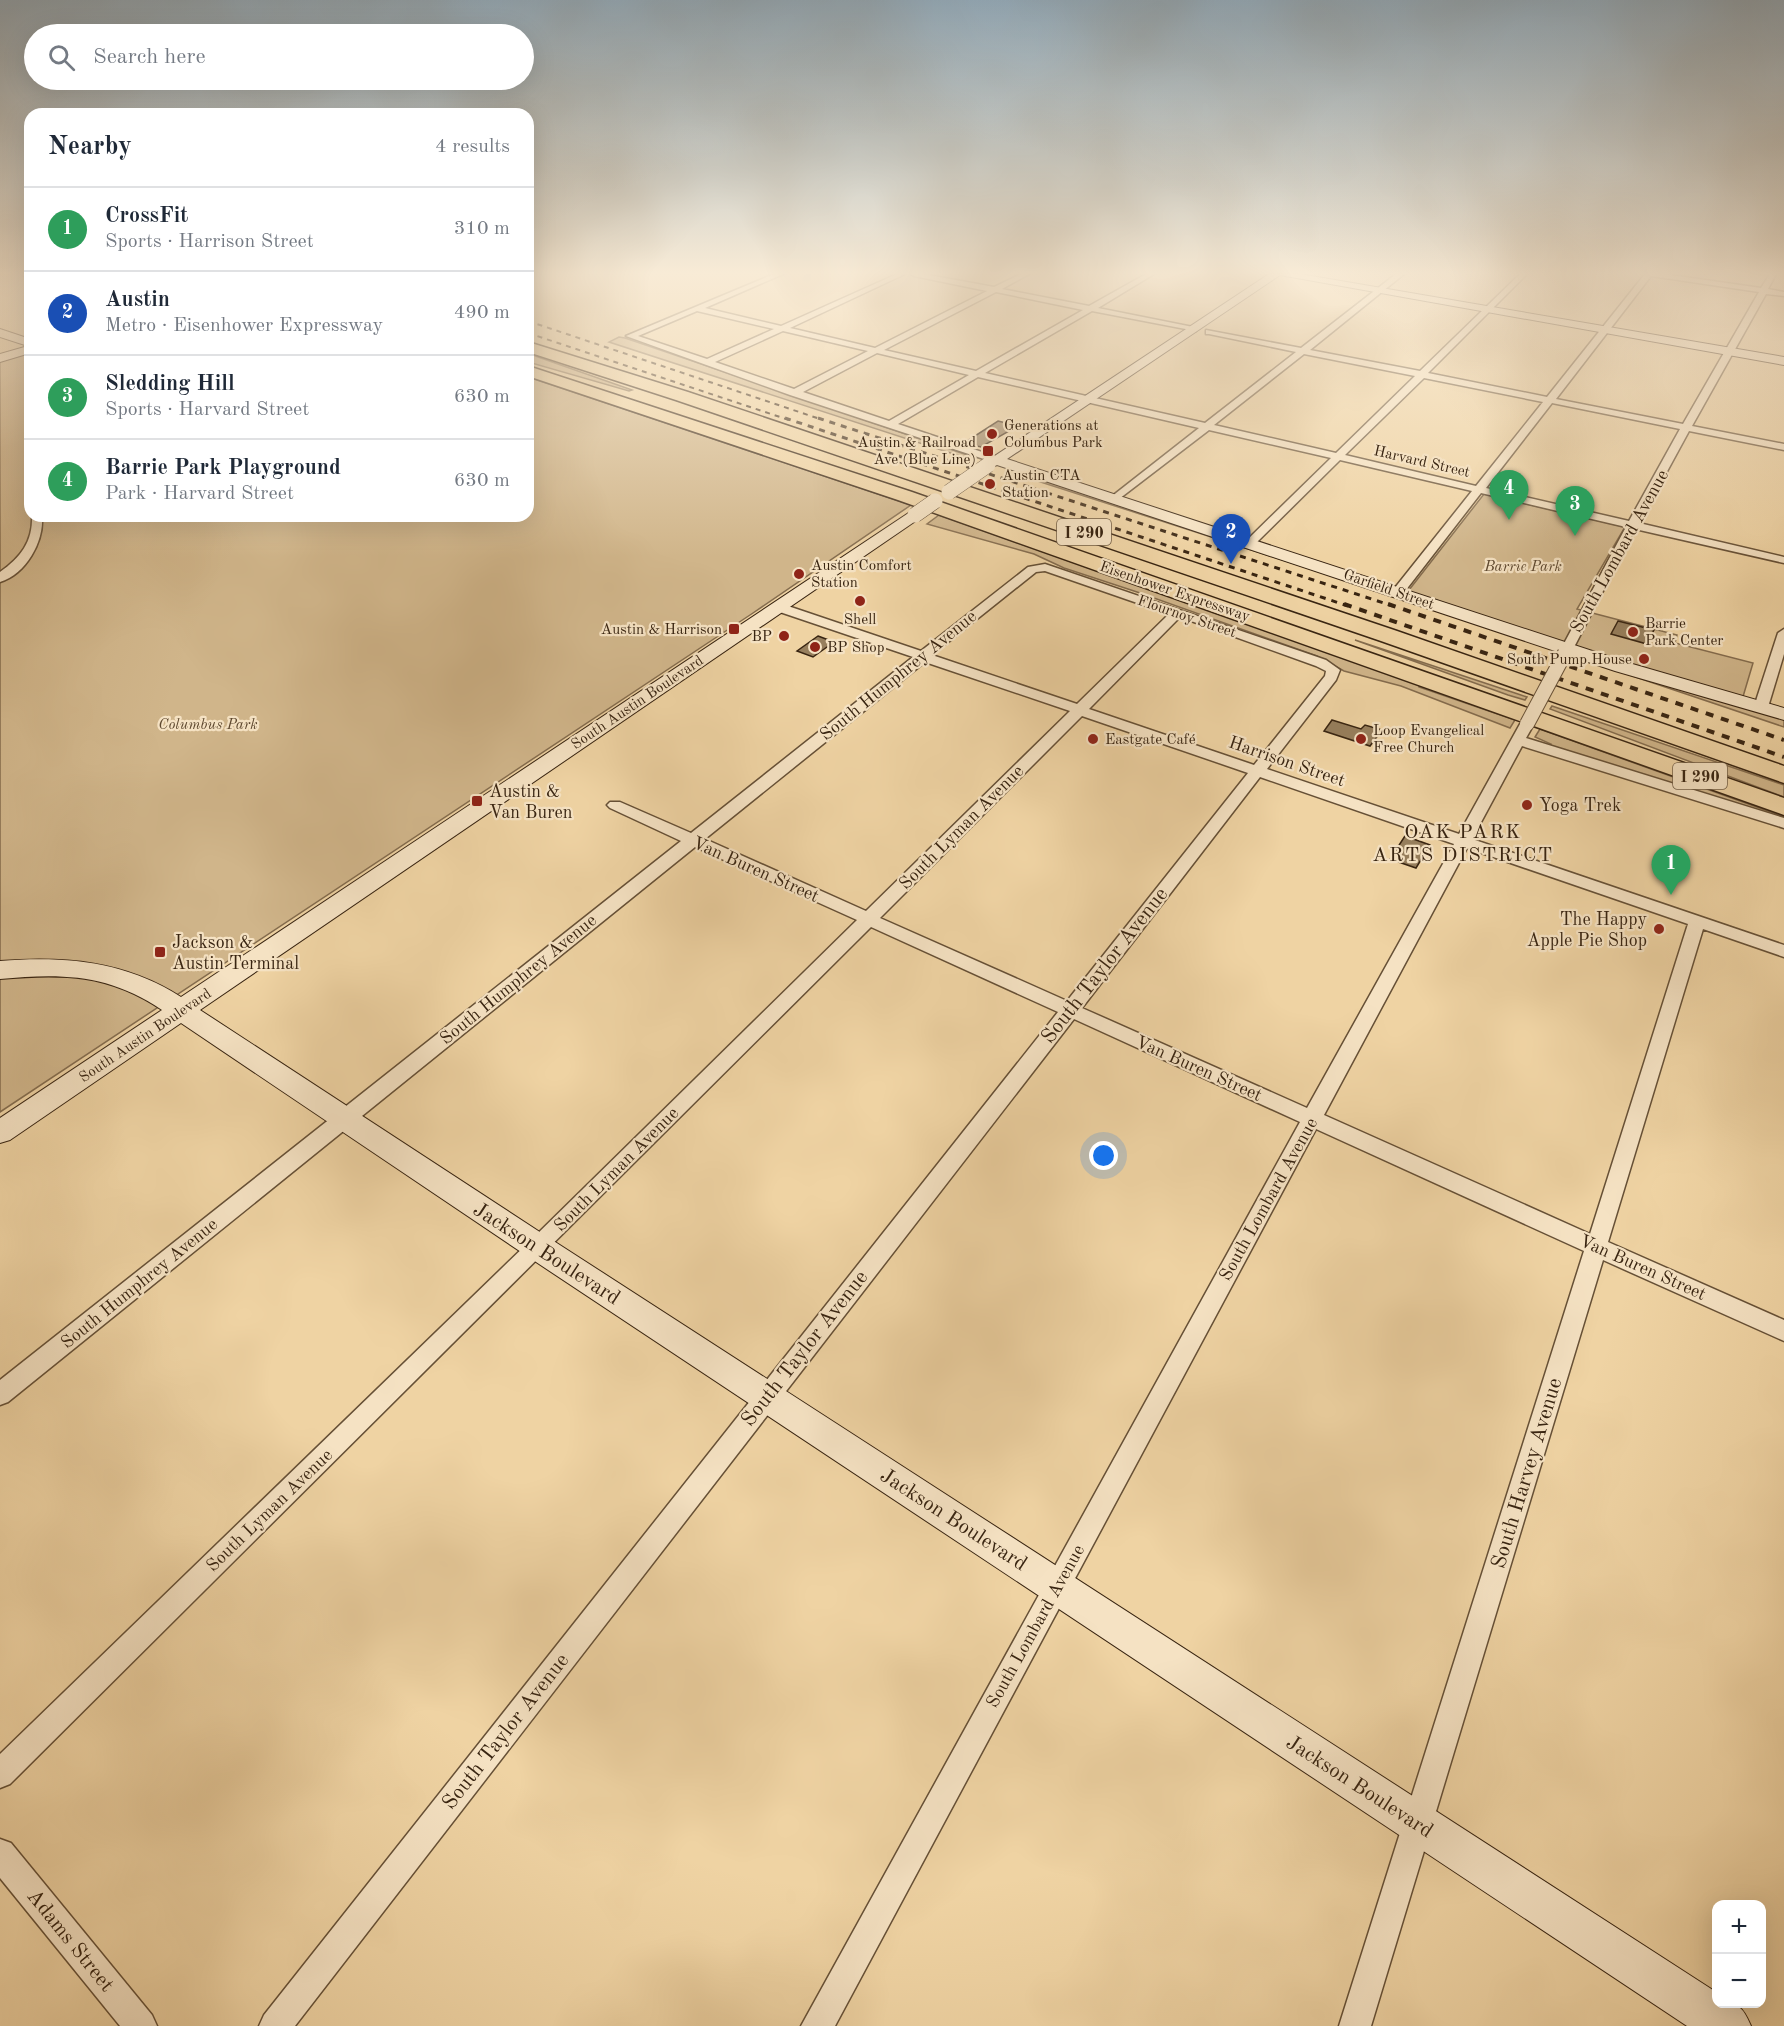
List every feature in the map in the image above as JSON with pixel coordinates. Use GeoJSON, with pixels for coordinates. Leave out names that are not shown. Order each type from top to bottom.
{"type":"FeatureCollection","features":[{"type":"Feature","properties":{"kind":"highway"},"geometry":{"type":"LineString","coordinates":[[540,369],[661,404],[942,496],[1517,689],[1617,716]]}},
{"type":"Feature","properties":{"kind":"highway"},"geometry":{"type":"LineString","coordinates":[[588,369],[1227,598],[1350,644],[1416,675]]}},
{"type":"Feature","properties":{"kind":"highway","name":"Eisenhower Expressway"},"geometry":{"type":"LineString","coordinates":[[598,369],[1389,636],[1784,775]]}},
{"type":"Feature","properties":{"kind":"highway","name":"Eisenhower Expressway"},"geometry":{"type":"LineString","coordinates":[[534,373],[905,496],[1784,807]]}},
{"type":"Feature","properties":{"kind":"street"},"geometry":{"type":"LineString","coordinates":[[722,369],[992,462]]}},
{"type":"Feature","properties":{"kind":"street"},"geometry":{"type":"LineString","coordinates":[[793,393],[840,369]]}},
{"type":"Feature","properties":{"kind":"street","name":"Harvard Street"},"geometry":{"type":"LineString","coordinates":[[954,369],[1784,561]]}},
{"type":"Feature","properties":{"kind":"street"},"geometry":{"type":"LineString","coordinates":[[890,425],[986,369]]}},
{"type":"Feature","properties":{"kind":"street","name":"South Austin Boulevard"},"geometry":{"type":"LineString","coordinates":[[0,1132],[1133,369]]}},
{"type":"Feature","properties":{"kind":"street"},"geometry":{"type":"LineString","coordinates":[[1115,499],[1280,369]]}},
{"type":"Feature","properties":{"kind":"street"},"geometry":{"type":"LineString","coordinates":[[1388,369],[1784,447]]}},
{"type":"Feature","properties":{"kind":"street"},"geometry":{"type":"LineString","coordinates":[[1250,543],[1427,369]]}},
{"type":"Feature","properties":{"kind":"street"},"geometry":{"type":"LineString","coordinates":[[1398,592],[1573,369]]}},
{"type":"Feature","properties":{"kind":"street","name":"South Lombard Avenue"},"geometry":{"type":"LineString","coordinates":[[817,2026],[1719,369]]}},
{"type":"Feature","properties":{"kind":"street","name":"Garfield Street"},"geometry":{"type":"LineString","coordinates":[[992,462],[1250,543],[1566,651],[1784,714]]}},
{"type":"Feature","properties":{"kind":"street"},"geometry":{"type":"LineString","coordinates":[[0,578],[14,568],[33,545],[39,522]]}},
{"type":"Feature","properties":{"kind":"street","name":"Flournoy Street"},"geometry":{"type":"LineString","coordinates":[[1039,567],[1058,570],[1178,612],[1321,663],[1333,670]]}},
{"type":"Feature","properties":{"kind":"street","name":"South Humphrey Avenue"},"geometry":{"type":"LineString","coordinates":[[0,1395],[1023,574],[1039,567]]}},
{"type":"Feature","properties":{"kind":"street","name":"Harrison Street"},"geometry":{"type":"LineString","coordinates":[[778,607],[1784,951]]}},
{"type":"Feature","properties":{"kind":"street","name":"South Lyman Avenue"},"geometry":{"type":"LineString","coordinates":[[0,1774],[538,1247],[1178,612]]}},
{"type":"Feature","properties":{"kind":"street"},"geometry":{"type":"LineString","coordinates":[[1761,707],[1784,633]]}},
{"type":"Feature","properties":{"kind":"street","name":"South Taylor Avenue"},"geometry":{"type":"LineString","coordinates":[[275,2026],[1331,677],[1333,670]]}},
{"type":"Feature","properties":{"kind":"street"},"geometry":{"type":"LineString","coordinates":[[1522,732],[1784,823]]}},
{"type":"Feature","properties":{"kind":"street","name":"Van Buren Street"},"geometry":{"type":"LineString","coordinates":[[615,805],[1784,1330]]}},
{"type":"Feature","properties":{"kind":"street","name":"South Harvey Avenue"},"geometry":{"type":"LineString","coordinates":[[1355,2026],[1697,921]]}},
{"type":"Feature","properties":{"kind":"street","name":"Jackson Boulevard"},"geometry":{"type":"LineString","coordinates":[[0,970],[61,968],[110,975],[148,988],[183,1009],[538,1247],[1728,2026]]}},
{"type":"Feature","properties":{"kind":"street","name":"Adams Street"},"geometry":{"type":"LineString","coordinates":[[0,1854],[141,2026]]}},
{"type":"Feature","properties":{"kind":"green space","name":"Columbus Park"},"geometry":{"type":"Polygon","coordinates":[[[0,369],[24,369],[24,522],[534,522],[534,379],[911,505],[753,613],[0,1112],[0,369]]]}},
{"type":"Feature","properties":{"kind":"green space"},"geometry":{"type":"Polygon","coordinates":[[[551,369],[572,369],[632,390],[551,369]]]}},
{"type":"Feature","properties":{"kind":"green space"},"geometry":{"type":"Polygon","coordinates":[[[691,369],[714,369],[976,458],[972,460],[691,369]]]}},
{"type":"Feature","properties":{"kind":"green space"},"geometry":{"type":"Polygon","coordinates":[[[1024,472],[1388,594],[1019,475],[1024,472]]]}},
{"type":"Feature","properties":{"kind":"green space","name":"Barrie Park"},"geometry":{"type":"Polygon","coordinates":[[[1484,494],[1625,527],[1577,609],[1677,635],[1675,643],[1753,663],[1742,700],[1410,593],[1409,590],[1484,494]]]}},
{"type":"Feature","properties":{"kind":"green space"},"geometry":{"type":"Polygon","coordinates":[[[939,515],[1515,720],[1510,728],[1401,686],[1344,671],[1317,656],[1064,568],[1034,554],[927,524],[939,515]]]}},
{"type":"Feature","properties":{"kind":"green space"},"geometry":{"type":"Polygon","coordinates":[[[1355,640],[1527,697],[1525,700],[1508,695],[1355,640]]]}},
{"type":"Feature","properties":{"kind":"green space"},"geometry":{"type":"Polygon","coordinates":[[[1591,662],[1784,718],[1784,727],[1591,662]]]}},
{"type":"Feature","properties":{"kind":"green space"},"geometry":{"type":"Polygon","coordinates":[[[1552,706],[1784,785],[1784,797],[1550,709],[1552,706]]]}},
{"type":"Feature","properties":{"kind":"green space"},"geometry":{"type":"Polygon","coordinates":[[[1540,729],[1784,817],[1784,820],[1550,746],[1551,744],[1535,737],[1540,729]]]}},
{"type":"Feature","properties":{"kind":"building","name":"Generations at Columbus Park"},"geometry":{"type":"Polygon","coordinates":[[[998,421],[1018,426],[981,447],[964,443],[998,421]]]}},
{"type":"Feature","properties":{"kind":"building","name":"Barrie Park Center"},"geometry":{"type":"Polygon","coordinates":[[[1618,621],[1654,630],[1647,644],[1611,634],[1618,621]]]}},
{"type":"Feature","properties":{"kind":"building","name":"BP Shop"},"geometry":{"type":"Polygon","coordinates":[[[818,636],[834,642],[813,657],[797,651],[818,636]]]}},
{"type":"Feature","properties":{"kind":"building","name":"Loop Evangelical Free Church"},"geometry":{"type":"Polygon","coordinates":[[[1332,720],[1361,729],[1365,725],[1382,730],[1370,746],[1324,731],[1332,720]]]}},
{"type":"Feature","properties":{"kind":"building"},"geometry":{"type":"Polygon","coordinates":[[[1405,836],[1430,845],[1416,868],[1390,859],[1405,836]]]}},
{"type":"Feature","properties":{"kind":"railway"},"geometry":{"type":"LineString","coordinates":[[635,369],[789,420]]}},
{"type":"Feature","properties":{"kind":"railway"},"geometry":{"type":"LineString","coordinates":[[670,369],[823,420]]}},
{"type":"Feature","properties":{"kind":"railway"},"geometry":{"type":"LineString","coordinates":[[785,418],[1348,606]]}},
{"type":"Feature","properties":{"kind":"railway"},"geometry":{"type":"LineString","coordinates":[[818,418],[1393,606]]}},
{"type":"Feature","properties":{"kind":"railway"},"geometry":{"type":"LineString","coordinates":[[1344,604],[1784,757]]}},
{"type":"Feature","properties":{"kind":"railway"},"geometry":{"type":"LineString","coordinates":[[1388,604],[1784,740]]}},
{"type":"Feature","properties":{"kind":"place","name":"Generations at Columbus Park"},"geometry":{"type":"Point","coordinates":[992,434]}},
{"type":"Feature","properties":{"kind":"place","name":"Austin & Railroad Ave (Blue Line)"},"geometry":{"type":"Point","coordinates":[988,451]}},
{"type":"Feature","properties":{"kind":"place","name":"Austin CTA Station"},"geometry":{"type":"Point","coordinates":[990,484]}},
{"type":"Feature","properties":{"kind":"place","name":"Barrie Park Playground"},"geometry":{"type":"Point","coordinates":[1509,520]}},
{"type":"Feature","properties":{"kind":"place","name":"Sledding Hill"},"geometry":{"type":"Point","coordinates":[1575,536]}},
{"type":"Feature","properties":{"kind":"place","name":"Austin"},"geometry":{"type":"Point","coordinates":[1231,564]}},
{"type":"Feature","properties":{"kind":"place","name":"Austin Comfort Station"},"geometry":{"type":"Point","coordinates":[799,574]}},
{"type":"Feature","properties":{"kind":"place","name":"Shell"},"geometry":{"type":"Point","coordinates":[860,601]}},
{"type":"Feature","properties":{"kind":"place","name":"Austin & Harrison"},"geometry":{"type":"Point","coordinates":[734,629]}},
{"type":"Feature","properties":{"kind":"place","name":"Barrie Park Center"},"geometry":{"type":"Point","coordinates":[1633,632]}},
{"type":"Feature","properties":{"kind":"place","name":"BP"},"geometry":{"type":"Point","coordinates":[784,636]}},
{"type":"Feature","properties":{"kind":"place","name":"BP Shop"},"geometry":{"type":"Point","coordinates":[815,647]}},
{"type":"Feature","properties":{"kind":"place","name":"South Pump House"},"geometry":{"type":"Point","coordinates":[1644,659]}},
{"type":"Feature","properties":{"kind":"place","name":"Eastgate Café"},"geometry":{"type":"Point","coordinates":[1093,739]}},
{"type":"Feature","properties":{"kind":"place","name":"Loop Evangelical Free Church"},"geometry":{"type":"Point","coordinates":[1361,739]}},
{"type":"Feature","properties":{"kind":"place","name":"Austin & Van Buren"},"geometry":{"type":"Point","coordinates":[477,801]}},
{"type":"Feature","properties":{"kind":"place","name":"Yoga Trek"},"geometry":{"type":"Point","coordinates":[1527,805]}},
{"type":"Feature","properties":{"kind":"place","name":"CrossFit"},"geometry":{"type":"Point","coordinates":[1671,895]}},
{"type":"Feature","properties":{"kind":"place","name":"The Happy Apple Pie Shop"},"geometry":{"type":"Point","coordinates":[1659,929]}},
{"type":"Feature","properties":{"kind":"place","name":"Jackson & Austin Terminal"},"geometry":{"type":"Point","coordinates":[160,952]}},
{"type":"Feature","properties":{"kind":"district","name":"OAK PARK ARTS DISTRICT"},"geometry":{"type":"Point","coordinates":[1463,842]}}]}
